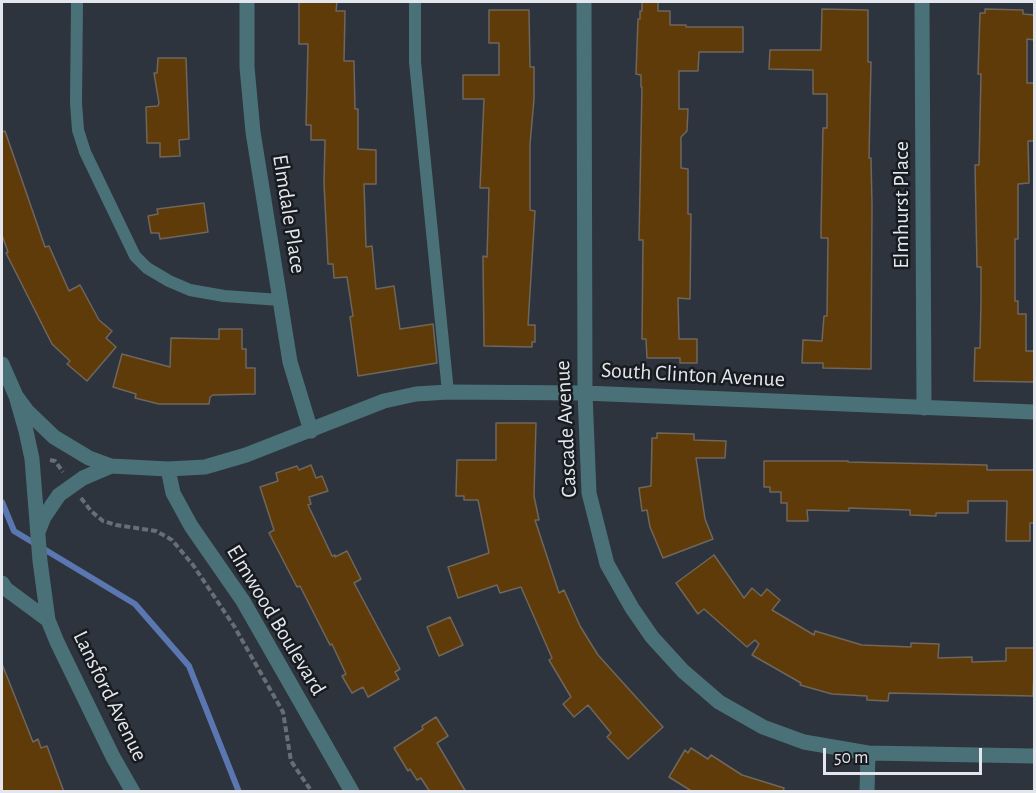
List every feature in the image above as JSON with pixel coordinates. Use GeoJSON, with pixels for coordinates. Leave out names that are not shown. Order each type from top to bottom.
{"type":"FeatureCollection","features":[{"type":"Feature","properties":{"kind":"street","name":"Elmdale Place"},"geometry":{"type":"LineString","coordinates":[[247,2],[247,68],[250,110],[290,362],[311,430]]}},
{"type":"Feature","properties":{"kind":"street","name":"Cascade Avenue"},"geometry":{"type":"LineString","coordinates":[[584,2],[585,393],[589,493],[607,564],[632,609],[652,637],[683,671],[719,702],[762,727],[804,742],[868,753],[1035,756]]}},
{"type":"Feature","properties":{"kind":"street","name":"Elmhurst Place"},"geometry":{"type":"LineString","coordinates":[[922,2],[924,408]]}},
{"type":"Feature","properties":{"kind":"street"},"geometry":{"type":"LineString","coordinates":[[2,364],[16,396],[32,459],[37,534]]}},
{"type":"Feature","properties":{"kind":"street","name":"South Clinton Avenue"},"geometry":{"type":"LineString","coordinates":[[111,466],[168,469],[205,467],[246,455],[384,401],[416,394],[448,392],[585,393],[1035,412]]}},
{"type":"Feature","properties":{"kind":"street"},"geometry":{"type":"LineString","coordinates":[[16,396],[27,411],[54,437],[89,458],[111,466]]}},
{"type":"Feature","properties":{"kind":"street"},"geometry":{"type":"LineString","coordinates":[[37,534],[44,517],[59,495],[83,478],[111,466]]}},
{"type":"Feature","properties":{"kind":"street","name":"Elmwood Boulevard"},"geometry":{"type":"LineString","coordinates":[[168,469],[173,493],[191,526],[243,601],[352,792]]}},
{"type":"Feature","properties":{"kind":"street","name":"Lansford Avenue"},"geometry":{"type":"LineString","coordinates":[[37,534],[48,620],[113,757],[133,792]]}},
{"type":"Feature","properties":{"kind":"street","name":"Lansford Avenue"},"geometry":{"type":"LineString","coordinates":[[2,583],[6,589],[48,620]]}},
{"type":"Feature","properties":{"kind":"street"},"geometry":{"type":"LineString","coordinates":[[867,792],[868,753]]}},
{"type":"Feature","properties":{"kind":"lane"},"geometry":{"type":"LineString","coordinates":[[77,2],[78,130],[85,152],[135,256],[154,273],[190,290],[224,296],[280,300]]}},
{"type":"Feature","properties":{"kind":"lane"},"geometry":{"type":"LineString","coordinates":[[415,2],[415,62],[448,392]]}},
{"type":"Feature","properties":{"kind":"path"},"geometry":{"type":"LineString","coordinates":[[45,459],[55,461],[68,479]]}},
{"type":"Feature","properties":{"kind":"path"},"geometry":{"type":"LineString","coordinates":[[78,494],[91,511],[103,521],[156,531],[172,540],[193,565],[234,626],[283,712],[291,761],[312,792]]}},
{"type":"Feature","properties":{"kind":"building"},"geometry":{"type":"Polygon","coordinates":[[[299,2],[337,2],[336,11],[345,11],[344,61],[354,61],[355,109],[358,109],[358,149],[376,150],[376,184],[364,184],[366,247],[372,246],[376,289],[394,286],[400,329],[433,324],[437,363],[358,376],[347,277],[334,278],[333,264],[328,264],[324,183],[325,140],[311,140],[311,125],[306,125],[308,44],[299,44],[299,2]]]}},
{"type":"Feature","properties":{"kind":"building"},"geometry":{"type":"Polygon","coordinates":[[[642,2],[658,2],[658,11],[670,11],[670,25],[743,27],[743,52],[699,52],[698,71],[679,71],[679,109],[688,109],[687,131],[681,137],[681,168],[688,169],[688,214],[691,214],[690,299],[678,298],[679,339],[697,339],[697,363],[680,363],[680,358],[647,358],[646,339],[642,339],[643,240],[639,240],[642,87],[641,75],[636,74],[638,19],[642,11],[642,2]]]}},
{"type":"Feature","properties":{"kind":"building"},"geometry":{"type":"Polygon","coordinates":[[[822,9],[868,10],[868,62],[871,62],[869,158],[871,158],[872,206],[871,369],[823,368],[823,363],[802,363],[803,340],[822,341],[824,316],[827,316],[828,238],[821,238],[821,229],[823,128],[827,128],[827,94],[813,94],[813,70],[769,69],[770,50],[821,50],[822,9]]]}},
{"type":"Feature","properties":{"kind":"building"},"geometry":{"type":"Polygon","coordinates":[[[985,9],[1023,10],[1023,14],[1035,15],[1035,40],[1027,39],[1027,83],[1035,83],[1035,141],[1028,141],[1029,183],[1018,184],[1015,301],[1018,301],[1018,314],[1026,314],[1026,351],[1035,351],[1035,382],[974,381],[975,348],[980,348],[981,300],[981,267],[977,267],[975,165],[979,165],[980,13],[985,13],[985,9]]]}},
{"type":"Feature","properties":{"kind":"building"},"geometry":{"type":"Polygon","coordinates":[[[489,10],[529,10],[530,67],[534,67],[530,144],[530,210],[535,211],[528,325],[535,325],[535,342],[532,342],[532,347],[484,346],[483,256],[487,257],[489,188],[480,188],[484,99],[463,99],[463,75],[499,75],[499,43],[489,43],[489,10]]]}},
{"type":"Feature","properties":{"kind":"building"},"geometry":{"type":"Polygon","coordinates":[[[158,58],[186,58],[189,139],[179,140],[180,156],[160,157],[160,143],[147,143],[146,107],[158,106],[159,103],[154,73],[157,73],[158,58]]]}},
{"type":"Feature","properties":{"kind":"building"},"geometry":{"type":"Polygon","coordinates":[[[5,131],[45,247],[49,246],[69,291],[80,285],[99,320],[112,331],[106,338],[116,347],[87,381],[67,364],[70,361],[52,344],[6,253],[8,252],[2,235],[2,132],[5,131]]]}},
{"type":"Feature","properties":{"kind":"building"},"geometry":{"type":"Polygon","coordinates":[[[204,203],[208,232],[160,239],[159,233],[151,233],[148,216],[158,214],[157,209],[204,203]]]}},
{"type":"Feature","properties":{"kind":"building"},"geometry":{"type":"Polygon","coordinates":[[[219,329],[242,329],[242,349],[246,349],[246,368],[255,368],[255,394],[213,395],[210,397],[209,404],[159,404],[135,398],[136,394],[113,387],[122,354],[170,367],[171,338],[219,339],[219,329]]]}},
{"type":"Feature","properties":{"kind":"building"},"geometry":{"type":"Polygon","coordinates":[[[496,423],[536,423],[534,496],[539,520],[535,520],[559,593],[564,590],[580,626],[598,655],[663,727],[628,759],[607,737],[611,733],[588,705],[574,717],[563,704],[571,697],[549,660],[552,658],[521,587],[500,593],[497,585],[458,598],[448,567],[489,553],[478,500],[464,500],[464,496],[456,496],[457,460],[496,460],[496,423]]]}},
{"type":"Feature","properties":{"kind":"building"},"geometry":{"type":"Polygon","coordinates":[[[657,433],[694,434],[694,440],[726,441],[725,458],[696,458],[705,519],[713,539],[663,558],[650,527],[647,510],[642,511],[639,488],[651,486],[652,438],[657,438],[657,433]]]}},
{"type":"Feature","properties":{"kind":"building"},"geometry":{"type":"Polygon","coordinates":[[[764,461],[987,465],[987,470],[1035,470],[1035,523],[1030,523],[1030,541],[1006,541],[1007,501],[968,501],[968,513],[936,513],[936,516],[910,515],[910,510],[849,508],[849,511],[807,510],[808,521],[787,521],[787,503],[781,503],[781,492],[770,492],[770,487],[764,487],[764,461]]]}},
{"type":"Feature","properties":{"kind":"building"},"geometry":{"type":"Polygon","coordinates":[[[311,465],[316,478],[322,476],[328,491],[309,497],[311,504],[308,505],[332,556],[335,555],[335,557],[347,551],[361,579],[354,583],[400,669],[395,672],[399,679],[368,697],[363,687],[352,693],[342,676],[346,674],[332,644],[330,645],[300,586],[297,587],[269,533],[274,530],[260,487],[278,481],[276,473],[297,466],[299,470],[311,465]]]}},
{"type":"Feature","properties":{"kind":"building"},"geometry":{"type":"Polygon","coordinates":[[[714,555],[744,598],[752,588],[761,596],[767,589],[780,600],[772,610],[814,635],[815,631],[862,645],[911,647],[911,643],[939,644],[938,658],[972,657],[972,662],[1006,661],[1006,648],[1035,648],[1033,696],[889,693],[888,701],[867,700],[867,696],[832,694],[800,685],[801,683],[752,655],[759,644],[755,640],[747,647],[704,609],[698,614],[676,583],[714,555]]]}},
{"type":"Feature","properties":{"kind":"building"},"geometry":{"type":"Polygon","coordinates":[[[450,617],[463,645],[439,656],[427,627],[450,617]]]}},
{"type":"Feature","properties":{"kind":"building"},"geometry":{"type":"Polygon","coordinates":[[[2,664],[33,742],[38,739],[41,748],[47,746],[64,792],[2,792],[2,664]]]}},
{"type":"Feature","properties":{"kind":"building"},"geometry":{"type":"Polygon","coordinates":[[[436,717],[448,736],[437,743],[466,792],[430,792],[421,778],[417,780],[410,769],[408,771],[394,748],[423,729],[422,726],[436,717]]]}},
{"type":"Feature","properties":{"kind":"building"},"geometry":{"type":"Polygon","coordinates":[[[691,748],[708,759],[711,755],[742,775],[784,788],[783,792],[693,792],[669,777],[685,750],[688,753],[691,748]]]}},
{"type":"Feature","properties":{"kind":"waterway"},"geometry":{"type":"LineString","coordinates":[[2,502],[14,531],[135,604],[189,666],[239,792]]}}]}
